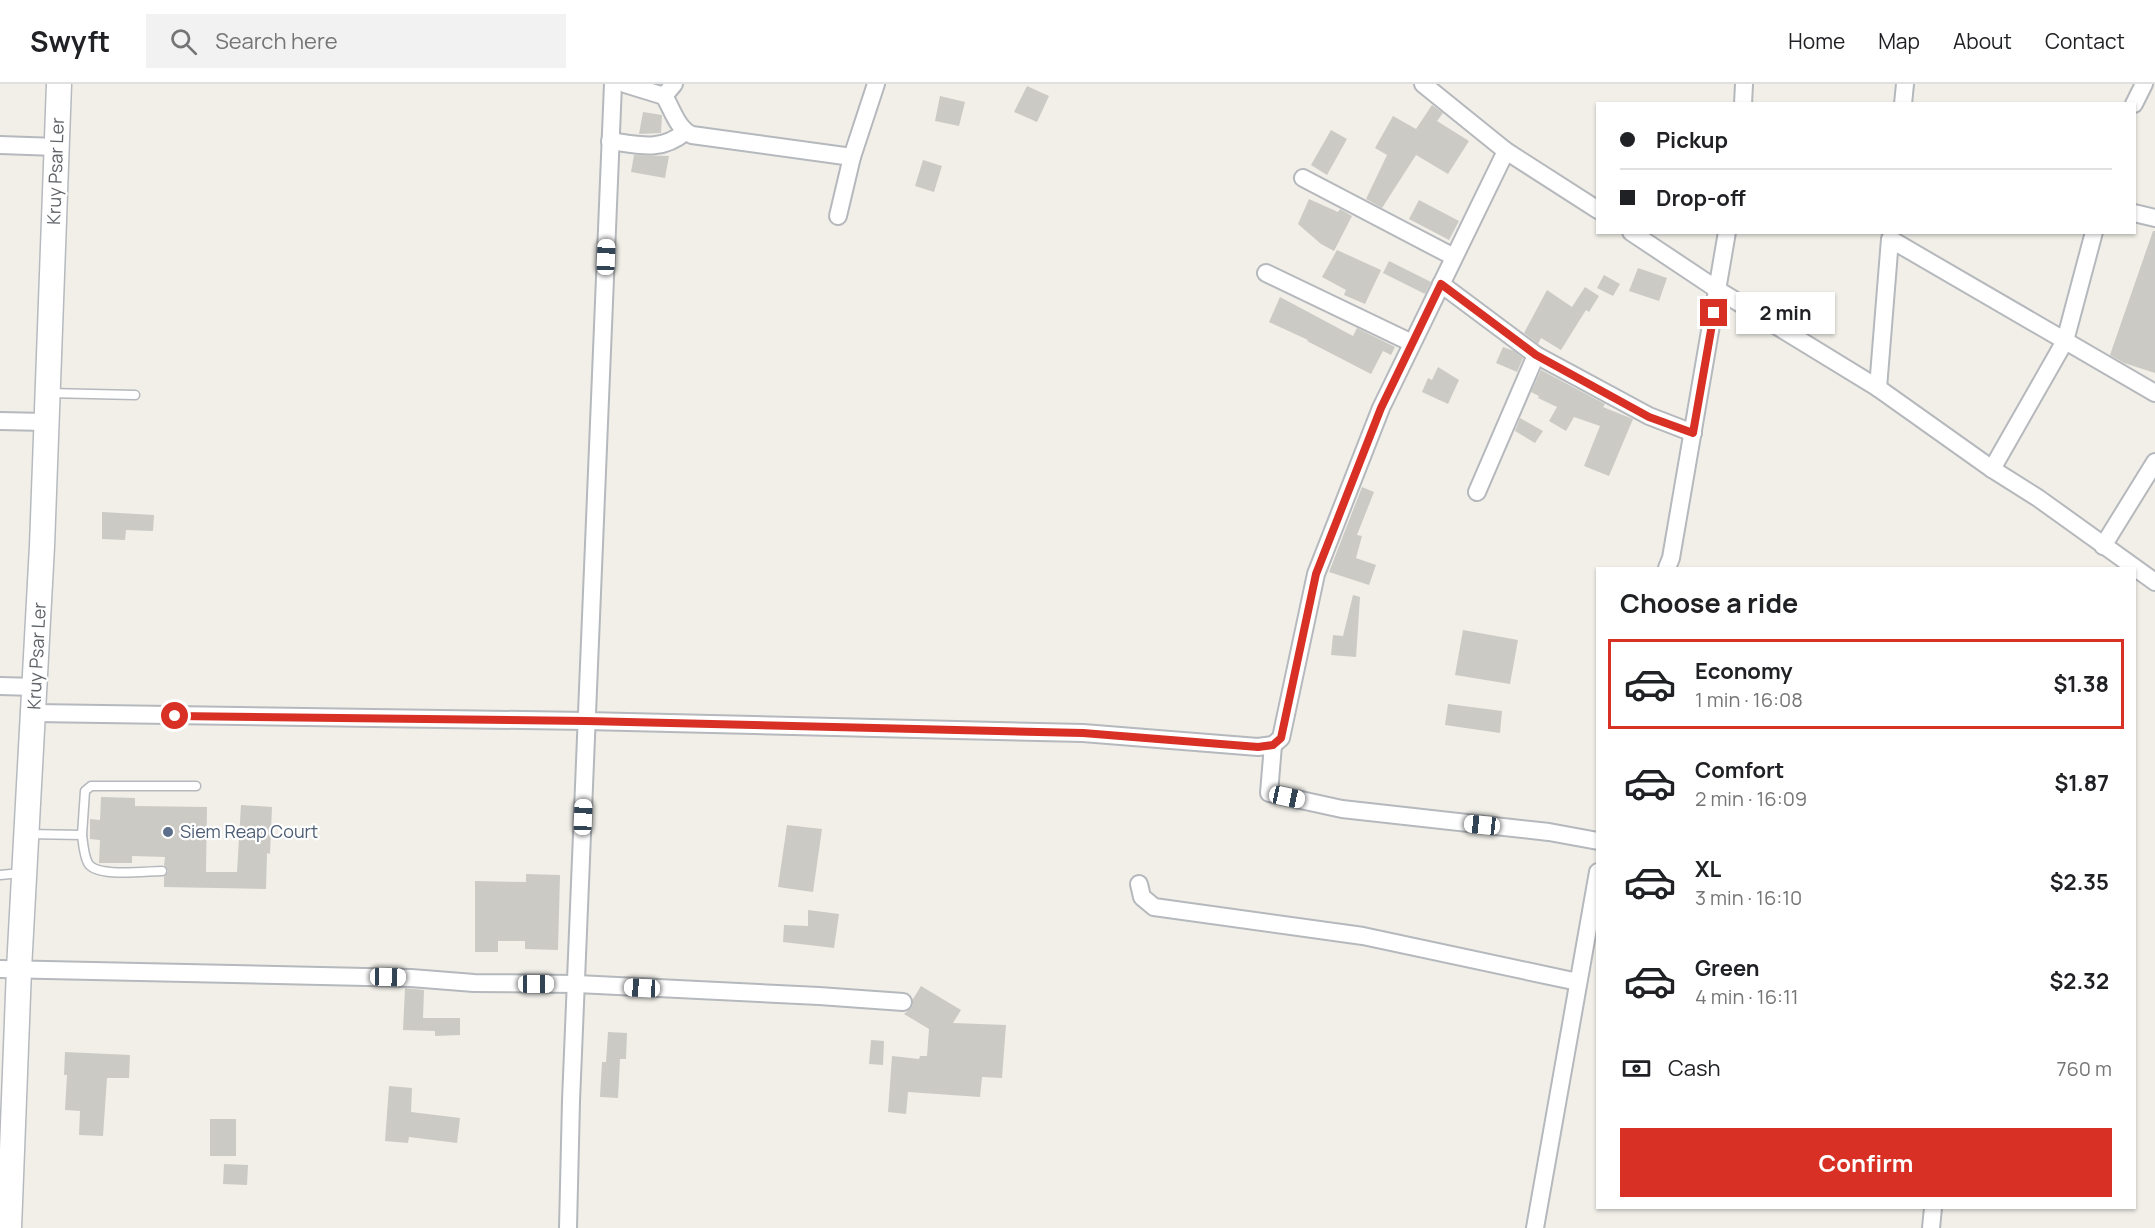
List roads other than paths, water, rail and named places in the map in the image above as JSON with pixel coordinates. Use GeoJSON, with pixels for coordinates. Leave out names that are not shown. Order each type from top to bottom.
{"type":"FeatureCollection","features":[{"type":"Feature","properties":{"kind":"street","name":"Kruy Psar Ler"},"geometry":{"type":"LineString","coordinates":[[9,1228],[9,969],[25,872],[36,687],[59,84]]}},
{"type":"Feature","properties":{"kind":"street"},"geometry":{"type":"LineString","coordinates":[[568,1228],[571,1101],[613,84]]}},
{"type":"Feature","properties":{"kind":"street"},"geometry":{"type":"LineString","coordinates":[[626,84],[669,90],[685,132]]}},
{"type":"Feature","properties":{"kind":"street"},"geometry":{"type":"LineString","coordinates":[[1423,84],[1506,150],[1596,209]]}},
{"type":"Feature","properties":{"kind":"street"},"geometry":{"type":"LineString","coordinates":[[1743,102],[1744,84]]}},
{"type":"Feature","properties":{"kind":"street"},"geometry":{"type":"LineString","coordinates":[[1903,102],[1905,84]]}},
{"type":"Feature","properties":{"kind":"street"},"geometry":{"type":"LineString","coordinates":[[2135,102],[2144,84]]}},
{"type":"Feature","properties":{"kind":"street"},"geometry":{"type":"LineString","coordinates":[[838,216],[871,85]]}},
{"type":"Feature","properties":{"kind":"street"},"geometry":{"type":"LineString","coordinates":[[610,141],[651,147],[674,141],[685,132],[852,157]]}},
{"type":"Feature","properties":{"kind":"street"},"geometry":{"type":"LineString","coordinates":[[0,145],[57,147]]}},
{"type":"Feature","properties":{"kind":"street"},"geometry":{"type":"LineString","coordinates":[[34,713],[586,721],[1083,733],[1258,747],[1273,745],[1281,738],[1316,574],[1381,408],[1506,150]]}},
{"type":"Feature","properties":{"kind":"street"},"geometry":{"type":"LineString","coordinates":[[1303,178],[1454,256]]}},
{"type":"Feature","properties":{"kind":"street"},"geometry":{"type":"LineString","coordinates":[[2136,213],[2155,218]]}},
{"type":"Feature","properties":{"kind":"street"},"geometry":{"type":"LineString","coordinates":[[1634,234],[1718,290],[1878,388],[2133,567]]}},
{"type":"Feature","properties":{"kind":"street"},"geometry":{"type":"LineString","coordinates":[[1666,567],[1671,558],[1727,234]]}},
{"type":"Feature","properties":{"kind":"street"},"geometry":{"type":"LineString","coordinates":[[1992,469],[2065,341],[2093,234]]}},
{"type":"Feature","properties":{"kind":"street"},"geometry":{"type":"LineString","coordinates":[[1878,388],[1891,236],[2155,393]]}},
{"type":"Feature","properties":{"kind":"street"},"geometry":{"type":"LineString","coordinates":[[1266,273],[1412,343]]}},
{"type":"Feature","properties":{"kind":"street"},"geometry":{"type":"LineString","coordinates":[[1441,284],[1536,355],[1649,417],[1693,433]]}},
{"type":"Feature","properties":{"kind":"street"},"geometry":{"type":"LineString","coordinates":[[1477,492],[1536,355]]}},
{"type":"Feature","properties":{"kind":"street"},"geometry":{"type":"LineString","coordinates":[[0,421],[46,422]]}},
{"type":"Feature","properties":{"kind":"street"},"geometry":{"type":"LineString","coordinates":[[2103,546],[2155,462]]}},
{"type":"Feature","properties":{"kind":"street"},"geometry":{"type":"LineString","coordinates":[[2136,569],[2155,582]]}},
{"type":"Feature","properties":{"kind":"street"},"geometry":{"type":"LineString","coordinates":[[0,686],[36,687]]}},
{"type":"Feature","properties":{"kind":"street"},"geometry":{"type":"LineString","coordinates":[[1273,745],[1269,794],[1342,809],[1549,832],[1596,841]]}},
{"type":"Feature","properties":{"kind":"street"},"geometry":{"type":"LineString","coordinates":[[1535,1228],[1596,883]]}},
{"type":"Feature","properties":{"kind":"street"},"geometry":{"type":"LineString","coordinates":[[1139,884],[1142,897],[1154,906],[1363,936],[1578,982]]}},
{"type":"Feature","properties":{"kind":"street"},"geometry":{"type":"LineString","coordinates":[[9,969],[577,984],[903,1002]]}},
{"type":"Feature","properties":{"kind":"street"},"geometry":{"type":"LineString","coordinates":[[1931,1228],[1933,1209]]}},
{"type":"Feature","properties":{"kind":"lane"},"geometry":{"type":"LineString","coordinates":[[48,393],[135,395]]}},
{"type":"Feature","properties":{"kind":"lane"},"geometry":{"type":"LineString","coordinates":[[162,871],[108,873],[93,869],[88,863],[82,835],[85,791],[91,786],[196,786]]}},
{"type":"Feature","properties":{"kind":"lane"},"geometry":{"type":"LineString","coordinates":[[27,834],[82,835]]}},
{"type":"Feature","properties":{"kind":"lane"},"geometry":{"type":"LineString","coordinates":[[0,875],[25,872]]}},
{"type":"Feature","properties":{"kind":"place","name":"Siem Reap Court"},"geometry":{"type":"Point","coordinates":[168,832]}}]}
